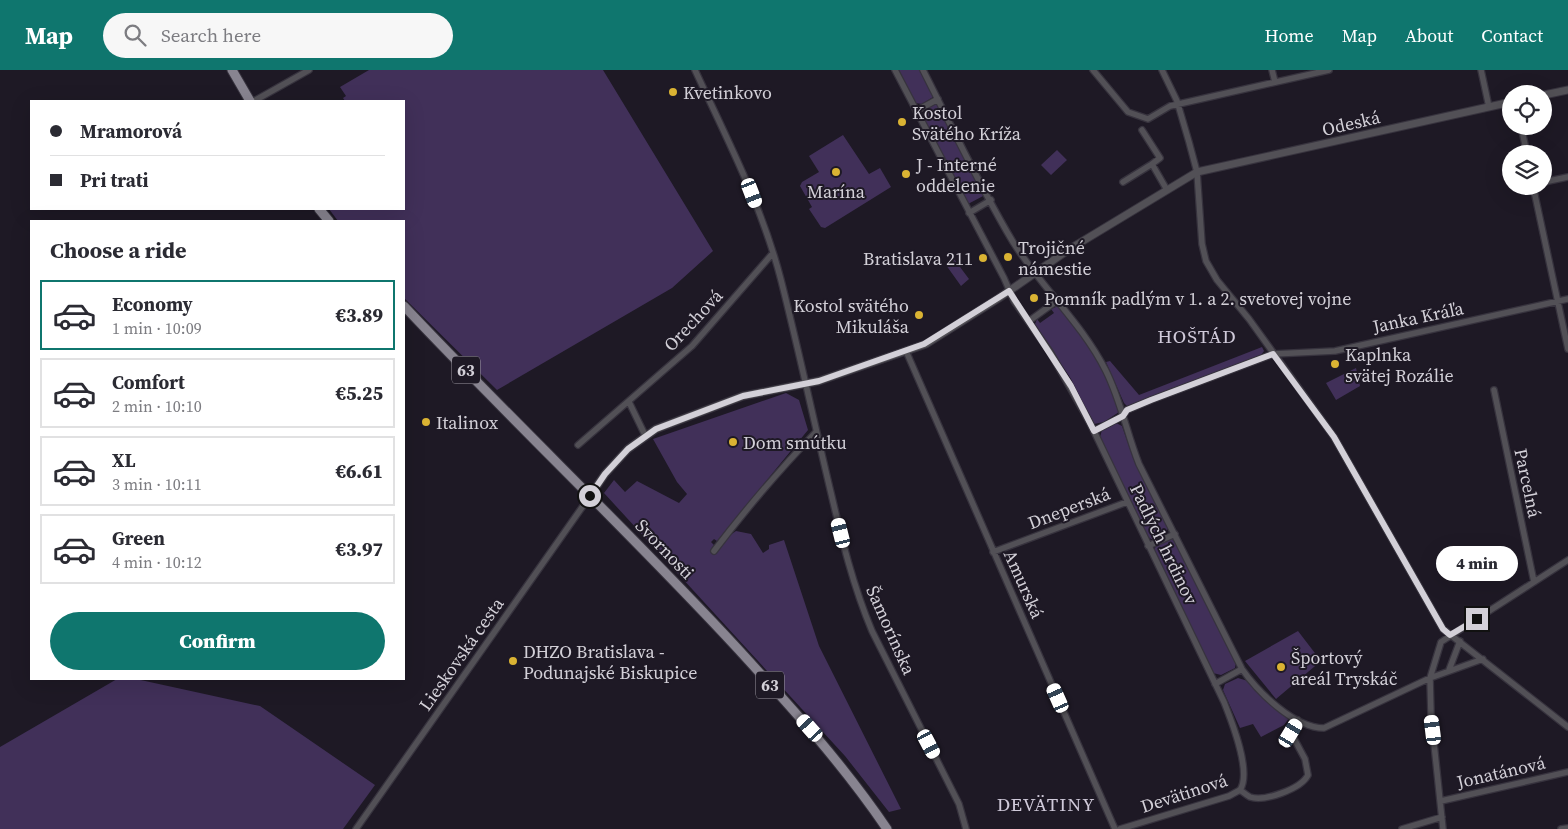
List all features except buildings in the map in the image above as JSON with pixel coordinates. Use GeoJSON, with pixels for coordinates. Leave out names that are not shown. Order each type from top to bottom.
{"type":"FeatureCollection","features":[{"type":"Feature","properties":{"kind":"main road"},"geometry":{"type":"LineString","coordinates":[[232,70],[249,100]]}},
{"type":"Feature","properties":{"kind":"main road"},"geometry":{"type":"LineString","coordinates":[[320,210],[328,220]]}},
{"type":"Feature","properties":{"kind":"main road","name":"Svornosti"},"geometry":{"type":"LineString","coordinates":[[405,307],[659,564],[837,760],[887,829]]}},
{"type":"Feature","properties":{"kind":"street"},"geometry":{"type":"LineString","coordinates":[[256,100],[309,70]]}},
{"type":"Feature","properties":{"kind":"street","name":"Šamorínska"},"geometry":{"type":"LineString","coordinates":[[695,70],[748,183],[773,253],[848,561],[862,607],[872,631],[959,804],[966,829]]}},
{"type":"Feature","properties":{"kind":"street"},"geometry":{"type":"LineString","coordinates":[[895,70],[1009,291],[1029,321],[1058,300],[1035,273],[1014,243],[923,70]]}},
{"type":"Feature","properties":{"kind":"street"},"geometry":{"type":"LineString","coordinates":[[1093,70],[1122,106],[1134,116],[1150,119],[1178,103],[1329,70]]}},
{"type":"Feature","properties":{"kind":"street"},"geometry":{"type":"LineString","coordinates":[[1162,70],[1178,103],[1197,172],[1202,244],[1206,262],[1217,280],[1249,319],[1334,437],[1443,629],[1568,727]]}},
{"type":"Feature","properties":{"kind":"street"},"geometry":{"type":"LineString","coordinates":[[1272,70],[1275,82]]}},
{"type":"Feature","properties":{"kind":"street"},"geometry":{"type":"LineString","coordinates":[[1481,70],[1489,107]]}},
{"type":"Feature","properties":{"kind":"street"},"geometry":{"type":"LineString","coordinates":[[1552,93],[1568,90]]}},
{"type":"Feature","properties":{"kind":"street"},"geometry":{"type":"LineString","coordinates":[[916,111],[938,98]]}},
{"type":"Feature","properties":{"kind":"street","name":"Odeská"},"geometry":{"type":"LineString","coordinates":[[590,496],[612,466],[646,435],[677,419],[743,396],[806,384],[934,340],[1068,250],[1197,172],[1502,104]]}},
{"type":"Feature","properties":{"kind":"street"},"geometry":{"type":"LineString","coordinates":[[1123,182],[1160,158],[1142,130]]}},
{"type":"Feature","properties":{"kind":"street"},"geometry":{"type":"LineString","coordinates":[[1152,164],[1167,190]]}},
{"type":"Feature","properties":{"kind":"street"},"geometry":{"type":"LineString","coordinates":[[1552,180],[1568,177]]}},
{"type":"Feature","properties":{"kind":"street"},"geometry":{"type":"LineString","coordinates":[[1535,195],[1568,349]]}},
{"type":"Feature","properties":{"kind":"street"},"geometry":{"type":"LineString","coordinates":[[969,212],[991,200]]}},
{"type":"Feature","properties":{"kind":"street","name":"Orechová"},"geometry":{"type":"LineString","coordinates":[[578,446],[692,346],[773,253]]}},
{"type":"Feature","properties":{"kind":"street","name":"Janka Kráľa"},"geometry":{"type":"LineString","coordinates":[[1094,431],[1123,416],[1127,410],[1273,354],[1335,351],[1568,299]]}},
{"type":"Feature","properties":{"kind":"street","name":"Padlých hrdinov"},"geometry":{"type":"LineString","coordinates":[[1058,300],[1086,336],[1100,359],[1114,389],[1128,438],[1139,464],[1242,669],[1268,700],[1298,720],[1318,728],[1331,727],[1430,678]]}},
{"type":"Feature","properties":{"kind":"street","name":"Padlých hrdinov"},"geometry":{"type":"LineString","coordinates":[[1029,321],[1071,386],[1215,684],[1230,718],[1239,750],[1244,774],[1243,785],[1240,790]]}},
{"type":"Feature","properties":{"kind":"street","name":"Amurská"},"geometry":{"type":"LineString","coordinates":[[906,351],[1115,829]]}},
{"type":"Feature","properties":{"kind":"street","name":"Parcelná"},"geometry":{"type":"LineString","coordinates":[[1494,390],[1534,582]]}},
{"type":"Feature","properties":{"kind":"street"},"geometry":{"type":"LineString","coordinates":[[630,402],[646,435]]}},
{"type":"Feature","properties":{"kind":"street"},"geometry":{"type":"LineString","coordinates":[[714,551],[754,498],[783,464],[816,432]]}},
{"type":"Feature","properties":{"kind":"street","name":"Lieskovská cesta"},"geometry":{"type":"LineString","coordinates":[[356,829],[590,496]]}},
{"type":"Feature","properties":{"kind":"street","name":"Dneperská"},"geometry":{"type":"LineString","coordinates":[[994,552],[1127,502]]}},
{"type":"Feature","properties":{"kind":"street"},"geometry":{"type":"LineString","coordinates":[[1148,546],[1174,534]]}},
{"type":"Feature","properties":{"kind":"street"},"geometry":{"type":"LineString","coordinates":[[1443,829],[1431,715],[1430,678],[1441,642],[1568,560]]}},
{"type":"Feature","properties":{"kind":"street"},"geometry":{"type":"LineString","coordinates":[[1449,670],[1460,641]]}},
{"type":"Feature","properties":{"kind":"street"},"geometry":{"type":"LineString","coordinates":[[1430,678],[1483,659]]}},
{"type":"Feature","properties":{"kind":"street"},"geometry":{"type":"LineString","coordinates":[[1215,684],[1242,669]]}},
{"type":"Feature","properties":{"kind":"street","name":"Devätinová"},"geometry":{"type":"LineString","coordinates":[[1120,829],[1229,796],[1240,790],[1251,798],[1269,796],[1298,787],[1306,779],[1308,769],[1305,759],[1291,733],[1298,720]]}},
{"type":"Feature","properties":{"kind":"street","name":"Jonatánová"},"geometry":{"type":"LineString","coordinates":[[1441,801],[1568,772]]}},
{"type":"Feature","properties":{"kind":"street"},"geometry":{"type":"LineString","coordinates":[[1402,829],[1442,817]]}},
{"type":"Feature","properties":{"kind":"street"},"geometry":{"type":"LineString","coordinates":[[1562,829],[1568,828]]}},
{"type":"Feature","properties":{"kind":"shaded area"},"geometry":{"type":"Polygon","coordinates":[[[369,70],[603,70],[713,251],[672,288],[497,390],[405,299],[405,220],[337,220],[330,210],[405,210],[405,100],[344,100],[343,98],[346,96],[340,87],[369,70]]]}},
{"type":"Feature","properties":{"kind":"shaded area"},"geometry":{"type":"Polygon","coordinates":[[[899,70],[921,70],[933,97],[922,104],[915,103],[899,70]]]}},
{"type":"Feature","properties":{"kind":"shaded area"},"geometry":{"type":"Polygon","coordinates":[[[931,105],[939,105],[985,195],[968,204],[922,115],[931,105]]]}},
{"type":"Feature","properties":{"kind":"shaded area"},"geometry":{"type":"Polygon","coordinates":[[[843,135],[869,174],[880,168],[891,187],[825,228],[821,227],[809,209],[812,207],[800,186],[802,182],[819,172],[809,156],[843,135]]]}},
{"type":"Feature","properties":{"kind":"shaded area"},"geometry":{"type":"Polygon","coordinates":[[[1057,150],[1067,160],[1051,175],[1041,165],[1057,150]]]}},
{"type":"Feature","properties":{"kind":"shaded area"},"geometry":{"type":"Polygon","coordinates":[[[954,259],[969,279],[961,286],[946,265],[954,259]]]}},
{"type":"Feature","properties":{"kind":"shaded area"},"geometry":{"type":"Polygon","coordinates":[[[1058,306],[1087,341],[1111,385],[1119,412],[1104,422],[1094,424],[1071,379],[1035,324],[1037,319],[1040,323],[1054,313],[1051,309],[1058,306]]]}},
{"type":"Feature","properties":{"kind":"shaded area"},"geometry":{"type":"Polygon","coordinates":[[[1262,347],[1264,351],[1261,355],[1127,406],[1106,362],[1110,361],[1139,395],[1262,347]]]}},
{"type":"Feature","properties":{"kind":"shaded area"},"geometry":{"type":"Polygon","coordinates":[[[1356,368],[1360,386],[1336,400],[1326,383],[1356,368]]]}},
{"type":"Feature","properties":{"kind":"shaded area"},"geometry":{"type":"Polygon","coordinates":[[[786,393],[799,400],[808,430],[717,541],[714,539],[711,542],[714,545],[711,549],[736,531],[751,534],[763,553],[769,549],[769,545],[784,540],[819,646],[901,809],[889,812],[845,756],[604,493],[614,480],[625,492],[637,481],[679,503],[687,494],[677,482],[653,439],[786,393]]]}},
{"type":"Feature","properties":{"kind":"shaded area"},"geometry":{"type":"Polygon","coordinates":[[[1116,423],[1122,426],[1133,458],[1168,528],[1165,534],[1153,540],[1148,537],[1100,437],[1102,430],[1116,423]]]}},
{"type":"Feature","properties":{"kind":"shaded area"},"geometry":{"type":"Polygon","coordinates":[[[1170,538],[1175,542],[1236,662],[1235,668],[1221,675],[1213,673],[1154,550],[1157,544],[1170,538]]]}},
{"type":"Feature","properties":{"kind":"shaded area","name":"Športový areál Tryskáč"},"geometry":{"type":"Polygon","coordinates":[[[1298,631],[1321,661],[1276,699],[1245,661],[1298,631]]]}},
{"type":"Feature","properties":{"kind":"shaded area"},"geometry":{"type":"Polygon","coordinates":[[[1238,678],[1248,681],[1267,702],[1290,717],[1284,725],[1261,737],[1253,724],[1240,728],[1223,690],[1225,684],[1238,678]]]}},
{"type":"Feature","properties":{"kind":"shaded area"},"geometry":{"type":"Polygon","coordinates":[[[115,680],[141,680],[260,706],[375,785],[343,829],[0,829],[0,747],[115,680]]]}},
{"type":"Feature","properties":{"kind":"place","name":"Kvetinkovo"},"geometry":{"type":"Point","coordinates":[673,92]}},
{"type":"Feature","properties":{"kind":"place","name":"Kostol Svätého Kríža"},"geometry":{"type":"Point","coordinates":[902,122]}},
{"type":"Feature","properties":{"kind":"place","name":"Marína"},"geometry":{"type":"Point","coordinates":[836,172]}},
{"type":"Feature","properties":{"kind":"place","name":"J - Interné oddelenie"},"geometry":{"type":"Point","coordinates":[906,174]}},
{"type":"Feature","properties":{"kind":"place","name":"Trojičné námestie"},"geometry":{"type":"Point","coordinates":[1008,257]}},
{"type":"Feature","properties":{"kind":"place","name":"Bratislava 211"},"geometry":{"type":"Point","coordinates":[983,258]}},
{"type":"Feature","properties":{"kind":"place","name":"Pomník padlým v 1. a 2. svetovej vojne"},"geometry":{"type":"Point","coordinates":[1034,298]}},
{"type":"Feature","properties":{"kind":"place","name":"Kostol svätého Mikuláša"},"geometry":{"type":"Point","coordinates":[919,315]}},
{"type":"Feature","properties":{"kind":"place","name":"Kaplnka svätej Rozálie"},"geometry":{"type":"Point","coordinates":[1335,364]}},
{"type":"Feature","properties":{"kind":"place","name":"Italinox"},"geometry":{"type":"Point","coordinates":[426,422]}},
{"type":"Feature","properties":{"kind":"place","name":"Dom smútku"},"geometry":{"type":"Point","coordinates":[733,442]}},
{"type":"Feature","properties":{"kind":"place","name":"DHZO Bratislava - Podunajské Biskupice"},"geometry":{"type":"Point","coordinates":[513,661]}},
{"type":"Feature","properties":{"kind":"place","name":"Športový areál Tryskáč"},"geometry":{"type":"Point","coordinates":[1281,667]}},
{"type":"Feature","properties":{"kind":"district","name":"HOŠTÁD"},"geometry":{"type":"Point","coordinates":[1197,336]}},
{"type":"Feature","properties":{"kind":"district","name":"DEVÄTINY"},"geometry":{"type":"Point","coordinates":[1046,804]}},
{"type":"Feature","properties":{"kind":"route"},"geometry":{"type":"LineString","coordinates":[[590,496],[605,474],[628,449],[643,436],[666,424],[743,396],[786,386],[806,384],[839,375],[924,344],[1009,291],[1071,386],[1094,431],[1123,416],[1127,410],[1273,354],[1334,437],[1358,476],[1443,629],[1450,635],[1477,619]]}}]}
